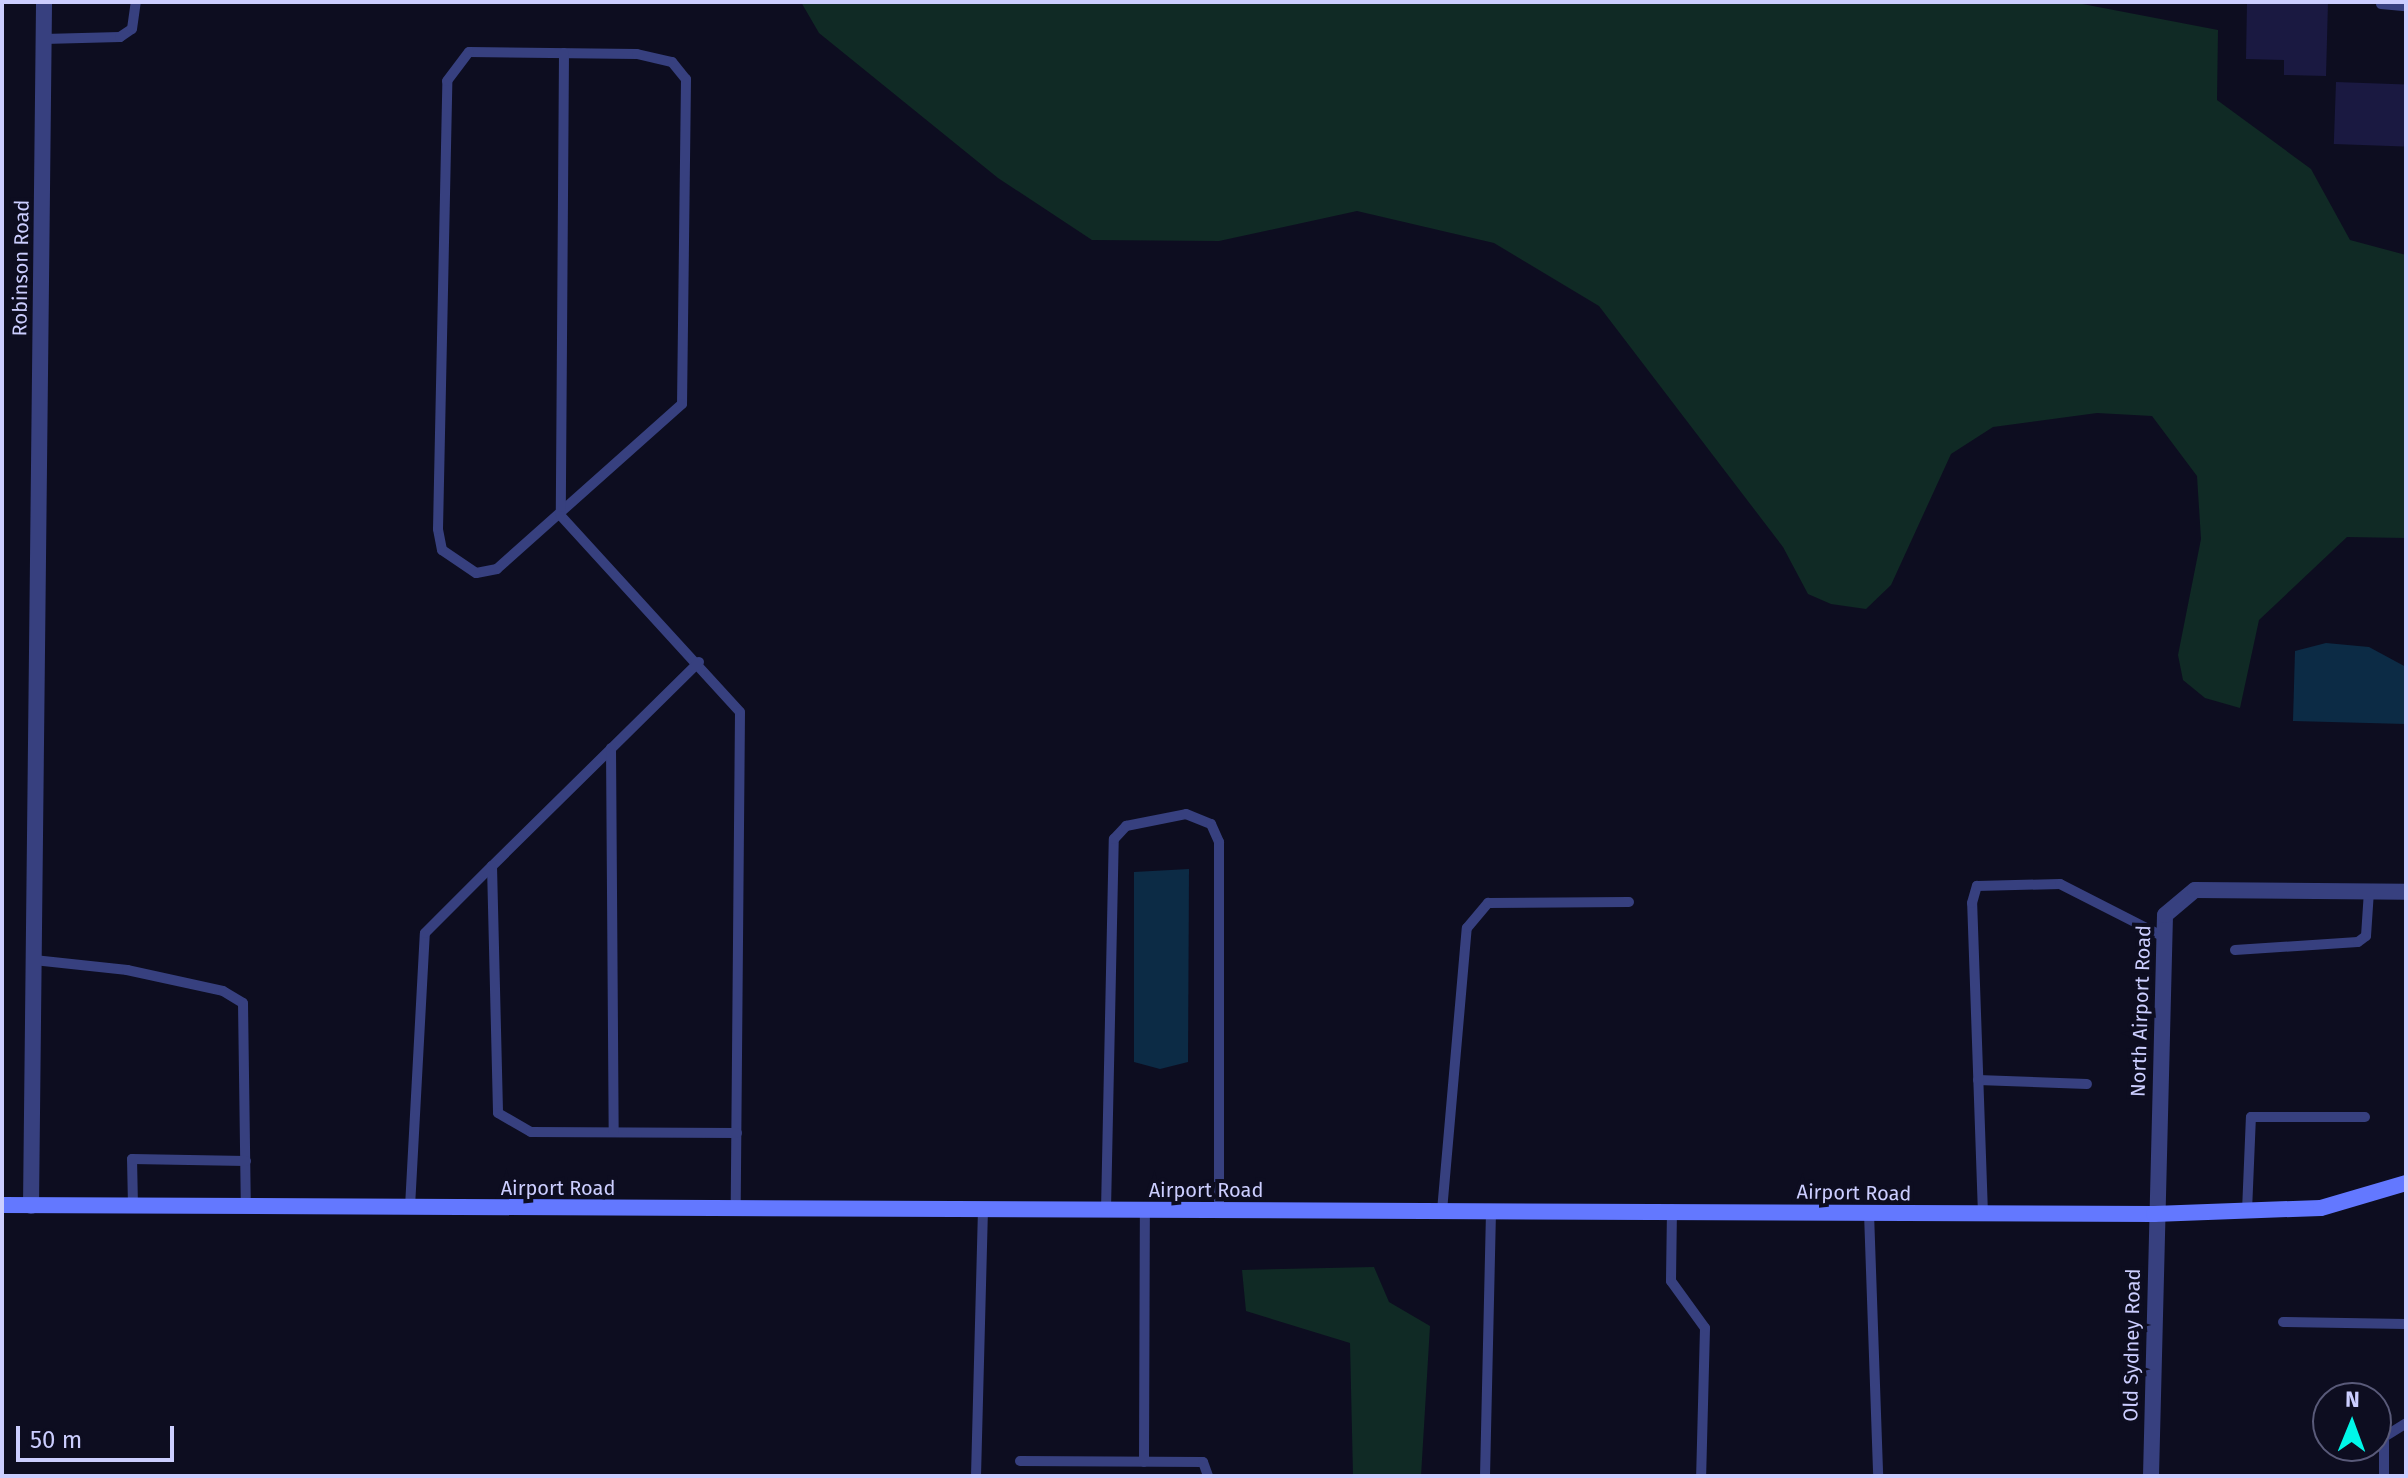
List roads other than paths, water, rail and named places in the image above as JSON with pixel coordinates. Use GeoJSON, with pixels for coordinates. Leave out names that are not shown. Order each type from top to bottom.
{"type":"FeatureCollection","features":[{"type":"Feature","properties":{"kind":"street","name":"Robinson Road"},"geometry":{"type":"LineString","coordinates":[[31,1206],[44,2]]}},
{"type":"Feature","properties":{"kind":"street","name":"North Airport Road"},"geometry":{"type":"LineString","coordinates":[[2154,1214],[2165,915],[2195,890],[2406,892]]}},
{"type":"Feature","properties":{"kind":"street","name":"Airport Road"},"geometry":{"type":"LineString","coordinates":[[2,1205],[983,1210],[1672,1209],[2154,1214],[2321,1208],[2406,1183]]}},
{"type":"Feature","properties":{"kind":"street","name":"Old Sydney Road"},"geometry":{"type":"LineString","coordinates":[[2151,1476],[2154,1214]]}},
{"type":"Feature","properties":{"kind":"lane"},"geometry":{"type":"LineString","coordinates":[[44,39],[120,37],[132,29],[136,2]]}},
{"type":"Feature","properties":{"kind":"lane"},"geometry":{"type":"LineString","coordinates":[[2381,4],[2406,6]]}},
{"type":"Feature","properties":{"kind":"lane"},"geometry":{"type":"LineString","coordinates":[[469,52],[657,57],[686,79],[682,404],[561,516],[497,569],[476,573],[442,550],[438,529],[447,81],[469,52]]}},
{"type":"Feature","properties":{"kind":"lane"},"geometry":{"type":"LineString","coordinates":[[564,53],[561,516],[699,662],[740,712],[736,1209]]}},
{"type":"Feature","properties":{"kind":"lane"},"geometry":{"type":"LineString","coordinates":[[410,1207],[425,933],[699,662]]}},
{"type":"Feature","properties":{"kind":"lane"},"geometry":{"type":"LineString","coordinates":[[611,748],[614,1132]]}},
{"type":"Feature","properties":{"kind":"lane"},"geometry":{"type":"LineString","coordinates":[[1106,1210],[1114,839],[1126,826],[1186,814],[1211,824],[1219,842],[1219,1210]]}},
{"type":"Feature","properties":{"kind":"lane"},"geometry":{"type":"LineString","coordinates":[[492,866],[498,1113],[531,1132],[737,1133]]}},
{"type":"Feature","properties":{"kind":"lane"},"geometry":{"type":"LineString","coordinates":[[1983,1214],[1978,1080],[1977,886],[2060,884],[2164,937]]}},
{"type":"Feature","properties":{"kind":"lane"},"geometry":{"type":"LineString","coordinates":[[2235,950],[2358,942],[2366,936],[2369,891]]}},
{"type":"Feature","properties":{"kind":"lane"},"geometry":{"type":"LineString","coordinates":[[1442,1211],[1467,928],[1488,903],[1629,902]]}},
{"type":"Feature","properties":{"kind":"lane"},"geometry":{"type":"LineString","coordinates":[[34,960],[127,970],[223,991],[243,1003],[246,1207]]}},
{"type":"Feature","properties":{"kind":"lane"},"geometry":{"type":"LineString","coordinates":[[1978,1080],[2087,1084]]}},
{"type":"Feature","properties":{"kind":"lane"},"geometry":{"type":"LineString","coordinates":[[2247,1211],[2251,1117],[2365,1117]]}},
{"type":"Feature","properties":{"kind":"lane"},"geometry":{"type":"LineString","coordinates":[[133,1206],[132,1159],[246,1161]]}},
{"type":"Feature","properties":{"kind":"lane"},"geometry":{"type":"LineString","coordinates":[[1672,1209],[1671,1281],[1705,1328],[1701,1476]]}},
{"type":"Feature","properties":{"kind":"lane"},"geometry":{"type":"LineString","coordinates":[[976,1476],[983,1210]]}},
{"type":"Feature","properties":{"kind":"lane"},"geometry":{"type":"LineString","coordinates":[[1144,1462],[1145,1210]]}},
{"type":"Feature","properties":{"kind":"lane"},"geometry":{"type":"LineString","coordinates":[[1485,1476],[1491,1211]]}},
{"type":"Feature","properties":{"kind":"lane"},"geometry":{"type":"LineString","coordinates":[[1869,1213],[1878,1476]]}},
{"type":"Feature","properties":{"kind":"lane"},"geometry":{"type":"LineString","coordinates":[[2283,1322],[2406,1324]]}},
{"type":"Feature","properties":{"kind":"lane"},"geometry":{"type":"LineString","coordinates":[[2384,1476],[2384,1437],[2406,1423]]}},
{"type":"Feature","properties":{"kind":"lane"},"geometry":{"type":"LineString","coordinates":[[1020,1461],[1203,1462],[1208,1476]]}},
{"type":"Feature","properties":{"kind":"water"},"geometry":{"type":"Polygon","coordinates":[[[2326,643],[2369,647],[2406,667],[2406,724],[2293,721],[2295,651],[2326,643]]]}},
{"type":"Feature","properties":{"kind":"water"},"geometry":{"type":"Polygon","coordinates":[[[1189,869],[1188,1062],[1160,1069],[1134,1062],[1134,872],[1189,869]]]}}]}
